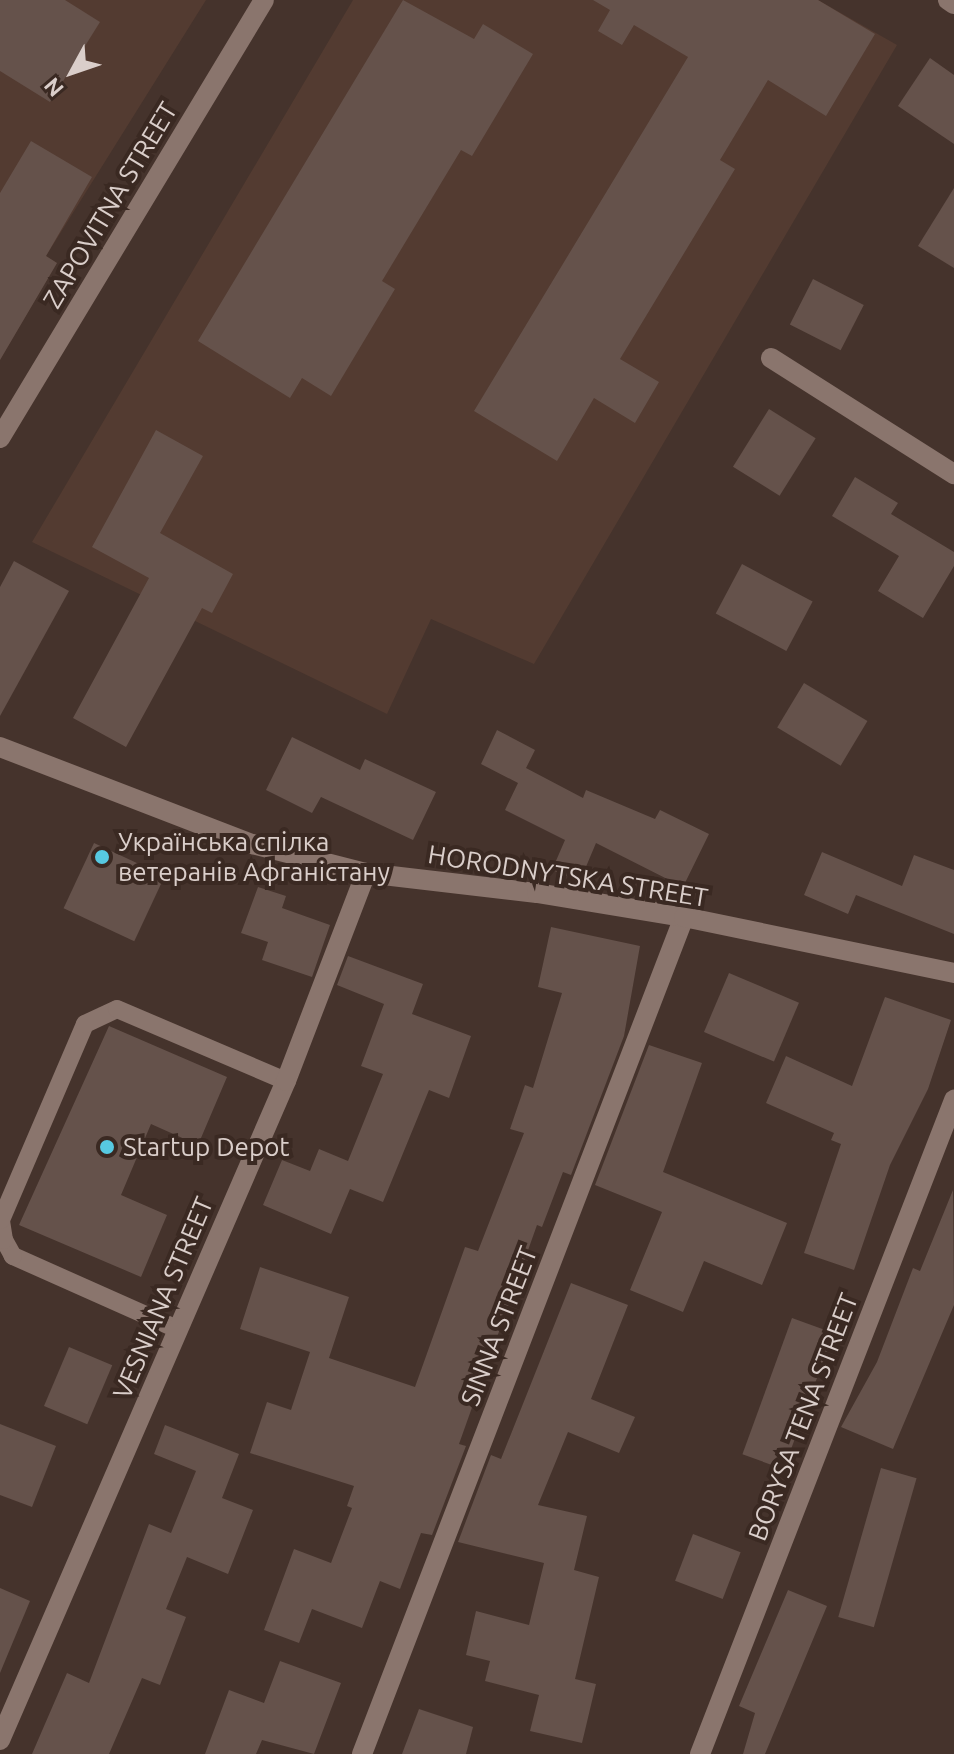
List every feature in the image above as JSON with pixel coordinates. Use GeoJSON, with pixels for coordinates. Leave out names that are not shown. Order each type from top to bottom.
{"type":"FeatureCollection","features":[{"type":"Feature","properties":{"kind":"street","name":"ZAPOVITNA STREET"},"geometry":{"type":"LineString","coordinates":[[0,438],[264,0]]}},
{"type":"Feature","properties":{"kind":"street"},"geometry":{"type":"LineString","coordinates":[[948,0],[954,4]]}},
{"type":"Feature","properties":{"kind":"street"},"geometry":{"type":"LineString","coordinates":[[771,358],[954,474]]}},
{"type":"Feature","properties":{"kind":"street","name":"HORODNYTSKA STREET"},"geometry":{"type":"LineString","coordinates":[[0,747],[252,844],[366,873],[537,893],[684,917],[954,973]]}},
{"type":"Feature","properties":{"kind":"street","name":"VESNIANA STREET"},"geometry":{"type":"LineString","coordinates":[[0,1740],[7,1708],[286,1081],[366,873]]}},
{"type":"Feature","properties":{"kind":"street","name":"SINNA STREET"},"geometry":{"type":"LineString","coordinates":[[362,1754],[684,917]]}},
{"type":"Feature","properties":{"kind":"street","name":"BORYSA TENA STREET"},"geometry":{"type":"LineString","coordinates":[[700,1754],[954,1100]]}},
{"type":"Feature","properties":{"kind":"lane"},"geometry":{"type":"LineString","coordinates":[[177,1329],[13,1256],[4,1240],[1,1220],[85,1024],[117,1009],[286,1081]]}},
{"type":"Feature","properties":{"kind":"shaded area"},"geometry":{"type":"Polygon","coordinates":[[[0,0],[206,0],[46,256],[57,263],[0,360],[0,0]]]}},
{"type":"Feature","properties":{"kind":"shaded area"},"geometry":{"type":"Polygon","coordinates":[[[353,0],[818,0],[897,45],[534,664],[431,619],[387,714],[32,542],[353,0]]]}},
{"type":"Feature","properties":{"kind":"building"},"geometry":{"type":"Polygon","coordinates":[[[0,0],[65,0],[100,22],[50,102],[0,71],[0,0]]]}},
{"type":"Feature","properties":{"kind":"building"},"geometry":{"type":"Polygon","coordinates":[[[403,0],[474,39],[483,24],[533,54],[472,156],[461,150],[382,281],[395,289],[331,396],[302,378],[290,398],[198,341],[403,0]]]}},
{"type":"Feature","properties":{"kind":"building"},"geometry":{"type":"Polygon","coordinates":[[[593,0],[818,0],[875,34],[826,116],[768,80],[720,160],[735,169],[620,359],[659,382],[635,423],[594,398],[557,461],[474,411],[688,57],[634,25],[622,45],[598,31],[610,10],[593,0]]]}},
{"type":"Feature","properties":{"kind":"building"},"geometry":{"type":"Polygon","coordinates":[[[930,58],[954,75],[954,144],[898,106],[930,58]]]}},
{"type":"Feature","properties":{"kind":"building"},"geometry":{"type":"Polygon","coordinates":[[[31,141],[92,177],[46,256],[57,263],[0,360],[0,193],[31,141]]]}},
{"type":"Feature","properties":{"kind":"building"},"geometry":{"type":"Polygon","coordinates":[[[954,188],[954,268],[918,246],[954,188]]]}},
{"type":"Feature","properties":{"kind":"building"},"geometry":{"type":"Polygon","coordinates":[[[813,279],[864,305],[841,350],[790,324],[813,279]]]}},
{"type":"Feature","properties":{"kind":"building"},"geometry":{"type":"Polygon","coordinates":[[[769,409],[816,438],[780,496],[733,467],[769,409]]]}},
{"type":"Feature","properties":{"kind":"building"},"geometry":{"type":"Polygon","coordinates":[[[156,430],[203,456],[160,533],[233,574],[212,613],[202,608],[126,747],[73,718],[149,578],[92,547],[156,430]]]}},
{"type":"Feature","properties":{"kind":"building"},"geometry":{"type":"Polygon","coordinates":[[[855,477],[898,503],[891,514],[954,552],[954,566],[923,618],[878,591],[899,556],[832,516],[855,477]]]}},
{"type":"Feature","properties":{"kind":"building"},"geometry":{"type":"Polygon","coordinates":[[[14,561],[69,591],[0,716],[0,587],[14,561]]]}},
{"type":"Feature","properties":{"kind":"building"},"geometry":{"type":"Polygon","coordinates":[[[742,564],[813,602],[786,651],[716,613],[742,564]]]}},
{"type":"Feature","properties":{"kind":"building"},"geometry":{"type":"Polygon","coordinates":[[[804,683],[867,721],[841,766],[777,728],[804,683]]]}},
{"type":"Feature","properties":{"kind":"building"},"geometry":{"type":"Polygon","coordinates":[[[497,730],[535,750],[526,768],[583,798],[586,790],[655,819],[660,810],[709,834],[683,887],[596,843],[580,881],[552,870],[565,840],[505,810],[518,783],[481,764],[497,730]]]}},
{"type":"Feature","properties":{"kind":"building"},"geometry":{"type":"Polygon","coordinates":[[[292,737],[360,770],[365,759],[436,792],[413,840],[321,797],[312,813],[266,790],[292,737]]]}},
{"type":"Feature","properties":{"kind":"building"},"geometry":{"type":"Polygon","coordinates":[[[94,843],[165,876],[134,941],[64,908],[94,843]]]}},
{"type":"Feature","properties":{"kind":"building"},"geometry":{"type":"Polygon","coordinates":[[[822,852],[902,886],[914,855],[954,870],[954,934],[856,895],[848,914],[804,895],[822,852]]]}},
{"type":"Feature","properties":{"kind":"building"},"geometry":{"type":"Polygon","coordinates":[[[258,887],[286,896],[282,908],[330,925],[312,977],[262,960],[268,942],[241,933],[258,887]]]}},
{"type":"Feature","properties":{"kind":"building"},"geometry":{"type":"Polygon","coordinates":[[[551,927],[640,946],[624,1036],[571,1175],[563,1172],[542,1227],[537,1225],[459,1444],[466,1446],[432,1535],[421,1533],[400,1589],[380,1581],[362,1628],[312,1609],[299,1643],[264,1630],[294,1549],[331,1563],[352,1508],[347,1506],[354,1486],[250,1453],[267,1402],[291,1410],[310,1352],[240,1329],[260,1267],[349,1297],[329,1358],[415,1387],[465,1247],[478,1251],[524,1133],[510,1129],[525,1085],[533,1088],[562,993],[538,987],[551,927]]]}},
{"type":"Feature","properties":{"kind":"building"},"geometry":{"type":"Polygon","coordinates":[[[348,956],[423,984],[412,1014],[471,1036],[449,1098],[429,1090],[383,1202],[350,1189],[331,1234],[263,1205],[282,1160],[310,1171],[319,1149],[348,1161],[383,1074],[361,1066],[384,1004],[337,985],[348,956]]]}},
{"type":"Feature","properties":{"kind":"building"},"geometry":{"type":"Polygon","coordinates":[[[729,973],[799,1003],[774,1062],[704,1032],[729,973]]]}},
{"type":"Feature","properties":{"kind":"building"},"geometry":{"type":"Polygon","coordinates":[[[885,997],[951,1020],[928,1089],[890,1165],[854,1270],[804,1253],[841,1144],[831,1140],[834,1133],[766,1103],[786,1056],[852,1086],[885,997]]]}},
{"type":"Feature","properties":{"kind":"building"},"geometry":{"type":"Polygon","coordinates":[[[109,1026],[227,1077],[198,1145],[151,1124],[121,1195],[167,1215],[141,1277],[19,1225],[109,1026]]]}},
{"type":"Feature","properties":{"kind":"building"},"geometry":{"type":"Polygon","coordinates":[[[649,1045],[702,1063],[663,1172],[787,1223],[762,1285],[704,1261],[683,1312],[630,1290],[662,1212],[595,1185],[649,1045]]]}},
{"type":"Feature","properties":{"kind":"building"},"geometry":{"type":"Polygon","coordinates":[[[953,1190],[954,1305],[893,1449],[841,1427],[877,1362],[913,1268],[920,1271],[953,1190]]]}},
{"type":"Feature","properties":{"kind":"building"},"geometry":{"type":"Polygon","coordinates":[[[571,1283],[628,1305],[591,1399],[635,1417],[619,1453],[568,1432],[538,1505],[587,1516],[574,1570],[599,1577],[575,1679],[596,1684],[582,1743],[530,1731],[539,1695],[485,1681],[490,1661],[466,1655],[476,1611],[529,1625],[544,1563],[458,1542],[491,1455],[501,1459],[571,1283]]]}},
{"type":"Feature","properties":{"kind":"building"},"geometry":{"type":"Polygon","coordinates":[[[792,1318],[833,1333],[784,1469],[742,1454],[792,1318]]]}},
{"type":"Feature","properties":{"kind":"building"},"geometry":{"type":"Polygon","coordinates":[[[69,1347],[112,1365],[87,1424],[44,1406],[69,1347]]]}},
{"type":"Feature","properties":{"kind":"building"},"geometry":{"type":"Polygon","coordinates":[[[0,1424],[56,1446],[32,1507],[0,1495],[0,1424]]]}},
{"type":"Feature","properties":{"kind":"building"},"geometry":{"type":"Polygon","coordinates":[[[165,1425],[239,1454],[222,1498],[253,1510],[228,1574],[187,1557],[166,1609],[186,1617],[160,1685],[142,1678],[109,1754],[32,1754],[67,1673],[89,1683],[149,1524],[171,1533],[196,1471],[154,1454],[165,1425]]]}},
{"type":"Feature","properties":{"kind":"building"},"geometry":{"type":"Polygon","coordinates":[[[881,1468],[917,1478],[874,1627],[838,1617],[881,1468]]]}},
{"type":"Feature","properties":{"kind":"building"},"geometry":{"type":"Polygon","coordinates":[[[693,1534],[741,1552],[723,1599],[675,1581],[693,1534]]]}},
{"type":"Feature","properties":{"kind":"building"},"geometry":{"type":"Polygon","coordinates":[[[0,1588],[30,1601],[0,1673],[0,1588]]]}},
{"type":"Feature","properties":{"kind":"building"},"geometry":{"type":"Polygon","coordinates":[[[788,1590],[827,1606],[765,1754],[743,1754],[755,1713],[739,1706],[788,1590]]]}},
{"type":"Feature","properties":{"kind":"building"},"geometry":{"type":"Polygon","coordinates":[[[280,1661],[341,1683],[314,1754],[262,1740],[256,1754],[205,1754],[229,1690],[264,1703],[280,1661]]]}},
{"type":"Feature","properties":{"kind":"building"},"geometry":{"type":"Polygon","coordinates":[[[419,1709],[473,1727],[466,1754],[402,1754],[419,1709]]]}},
{"type":"Feature","properties":{"kind":"place","name":"Українська спілка ветеранів Афганістану"},"geometry":{"type":"Point","coordinates":[102,857]}},
{"type":"Feature","properties":{"kind":"place","name":"Startup Depot"},"geometry":{"type":"Point","coordinates":[107,1147]}}]}
